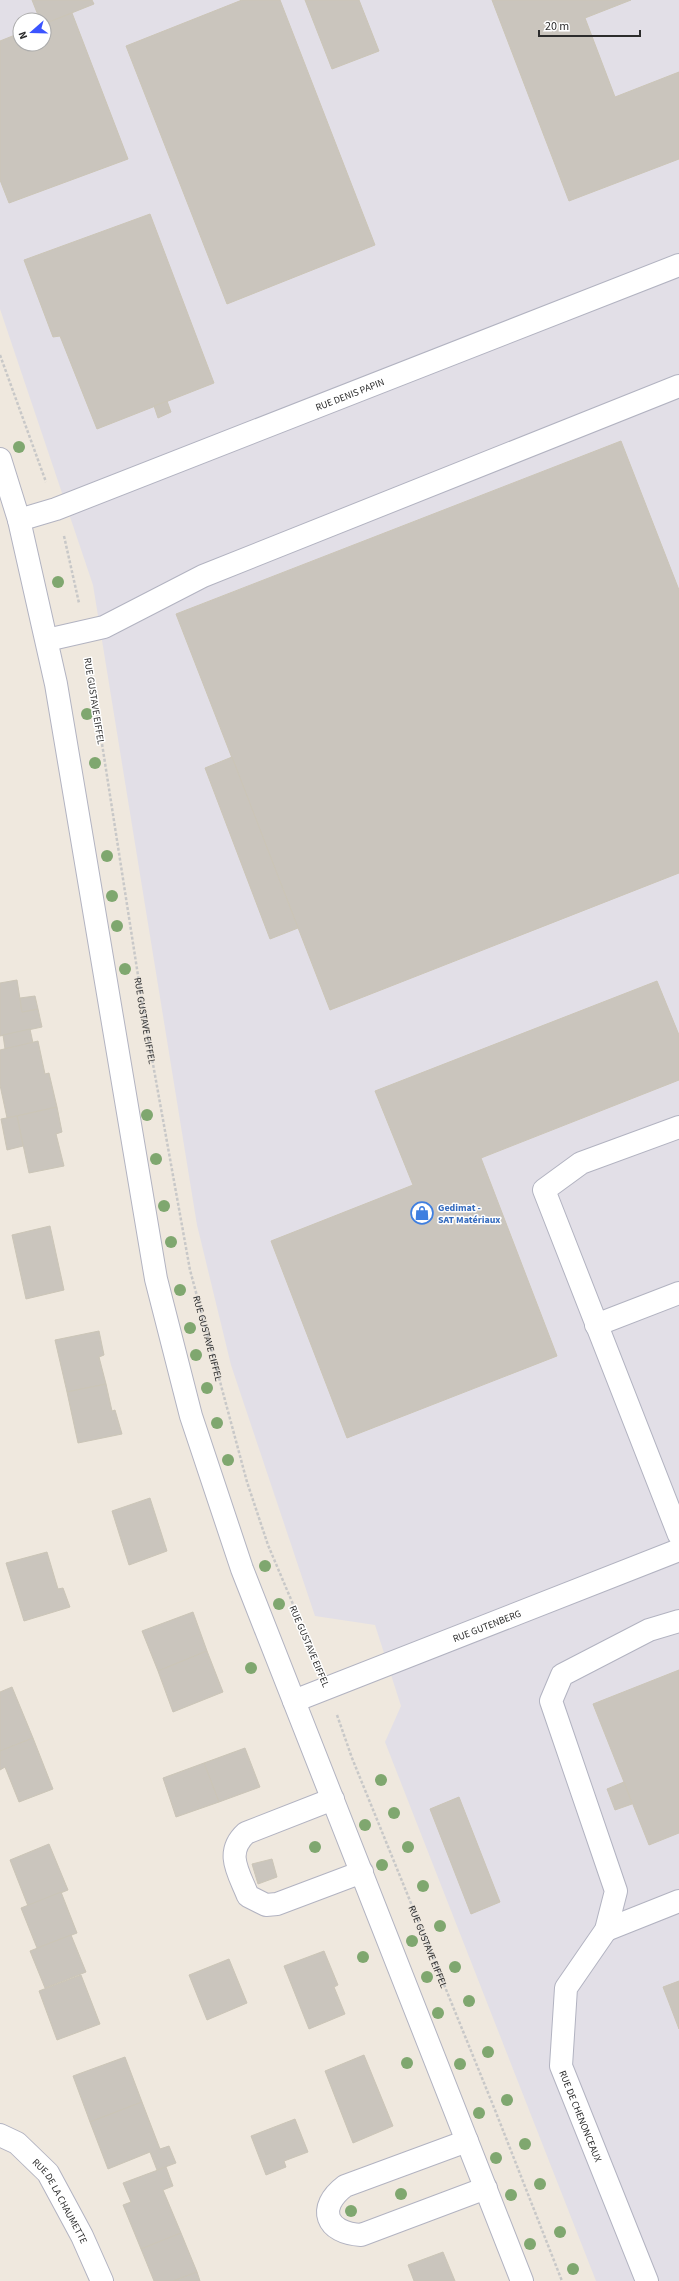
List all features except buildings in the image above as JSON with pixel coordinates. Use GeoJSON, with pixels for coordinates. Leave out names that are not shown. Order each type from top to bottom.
{"type":"FeatureCollection","features":[{"type":"Feature","properties":{"kind":"street","name":"RUE DENIS PAPIN"},"geometry":{"type":"LineString","coordinates":[[19,520],[56,509],[679,265]]}},
{"type":"Feature","properties":{"kind":"street"},"geometry":{"type":"LineString","coordinates":[[46,640],[104,627],[203,576],[679,386]]}},
{"type":"Feature","properties":{"kind":"street"},"geometry":{"type":"LineString","coordinates":[[0,459],[19,520],[46,640],[156,1279],[173,1351],[212,1484],[242,1569],[522,2281]]}},
{"type":"Feature","properties":{"kind":"street"},"geometry":{"type":"LineString","coordinates":[[679,1127],[581,1164],[544,1190],[679,1535]]}},
{"type":"Feature","properties":{"kind":"street"},"geometry":{"type":"LineString","coordinates":[[596,1325],[679,1293]]}},
{"type":"Feature","properties":{"kind":"street","name":"RUE GUTENBERG"},"geometry":{"type":"LineString","coordinates":[[294,1701],[679,1550]]}},
{"type":"Feature","properties":{"kind":"street"},"geometry":{"type":"LineString","coordinates":[[606,1930],[616,1891],[552,1701],[562,1675],[649,1630],[679,1621]]}},
{"type":"Feature","properties":{"kind":"street"},"geometry":{"type":"LineString","coordinates":[[333,1799],[246,1833],[238,1840],[234,1859],[248,1896],[266,1906],[277,1904],[362,1872]]}},
{"type":"Feature","properties":{"kind":"street"},"geometry":{"type":"LineString","coordinates":[[606,1930],[679,1901]]}},
{"type":"Feature","properties":{"kind":"street","name":"RUE DE CHENONCEAUX"},"geometry":{"type":"LineString","coordinates":[[606,1930],[566,1988],[562,2066],[647,2281]]}},
{"type":"Feature","properties":{"kind":"street","name":"RUE DE LA CHAUMETTE"},"geometry":{"type":"LineString","coordinates":[[0,2135],[17,2143],[48,2173],[82,2236],[102,2281]]}},
{"type":"Feature","properties":{"kind":"street"},"geometry":{"type":"LineString","coordinates":[[467,2141],[345,2186],[334,2194],[327,2207],[329,2220],[337,2230],[347,2234],[361,2235],[486,2188]]}},
{"type":"Feature","properties":{"kind":"path","name":"RUE GUSTAVE EIFFEL"},"geometry":{"type":"LineString","coordinates":[[0,355],[56,509],[70,560],[85,631],[144,1014],[190,1270],[249,1489],[268,1545],[328,1687],[352,1758],[495,2110],[562,2281]]}},
{"type":"Feature","properties":{"kind":"shaded area"},"geometry":{"type":"Polygon","coordinates":[[[0,0],[679,0],[679,2281],[596,2281],[385,1742],[401,1706],[375,1625],[315,1616],[231,1365],[197,1225],[93,585],[0,309],[0,0]]]}},
{"type":"Feature","properties":{"kind":"place","name":"Gedimat - SAT Matériaux"},"geometry":{"type":"Point","coordinates":[422,1213]}}]}
